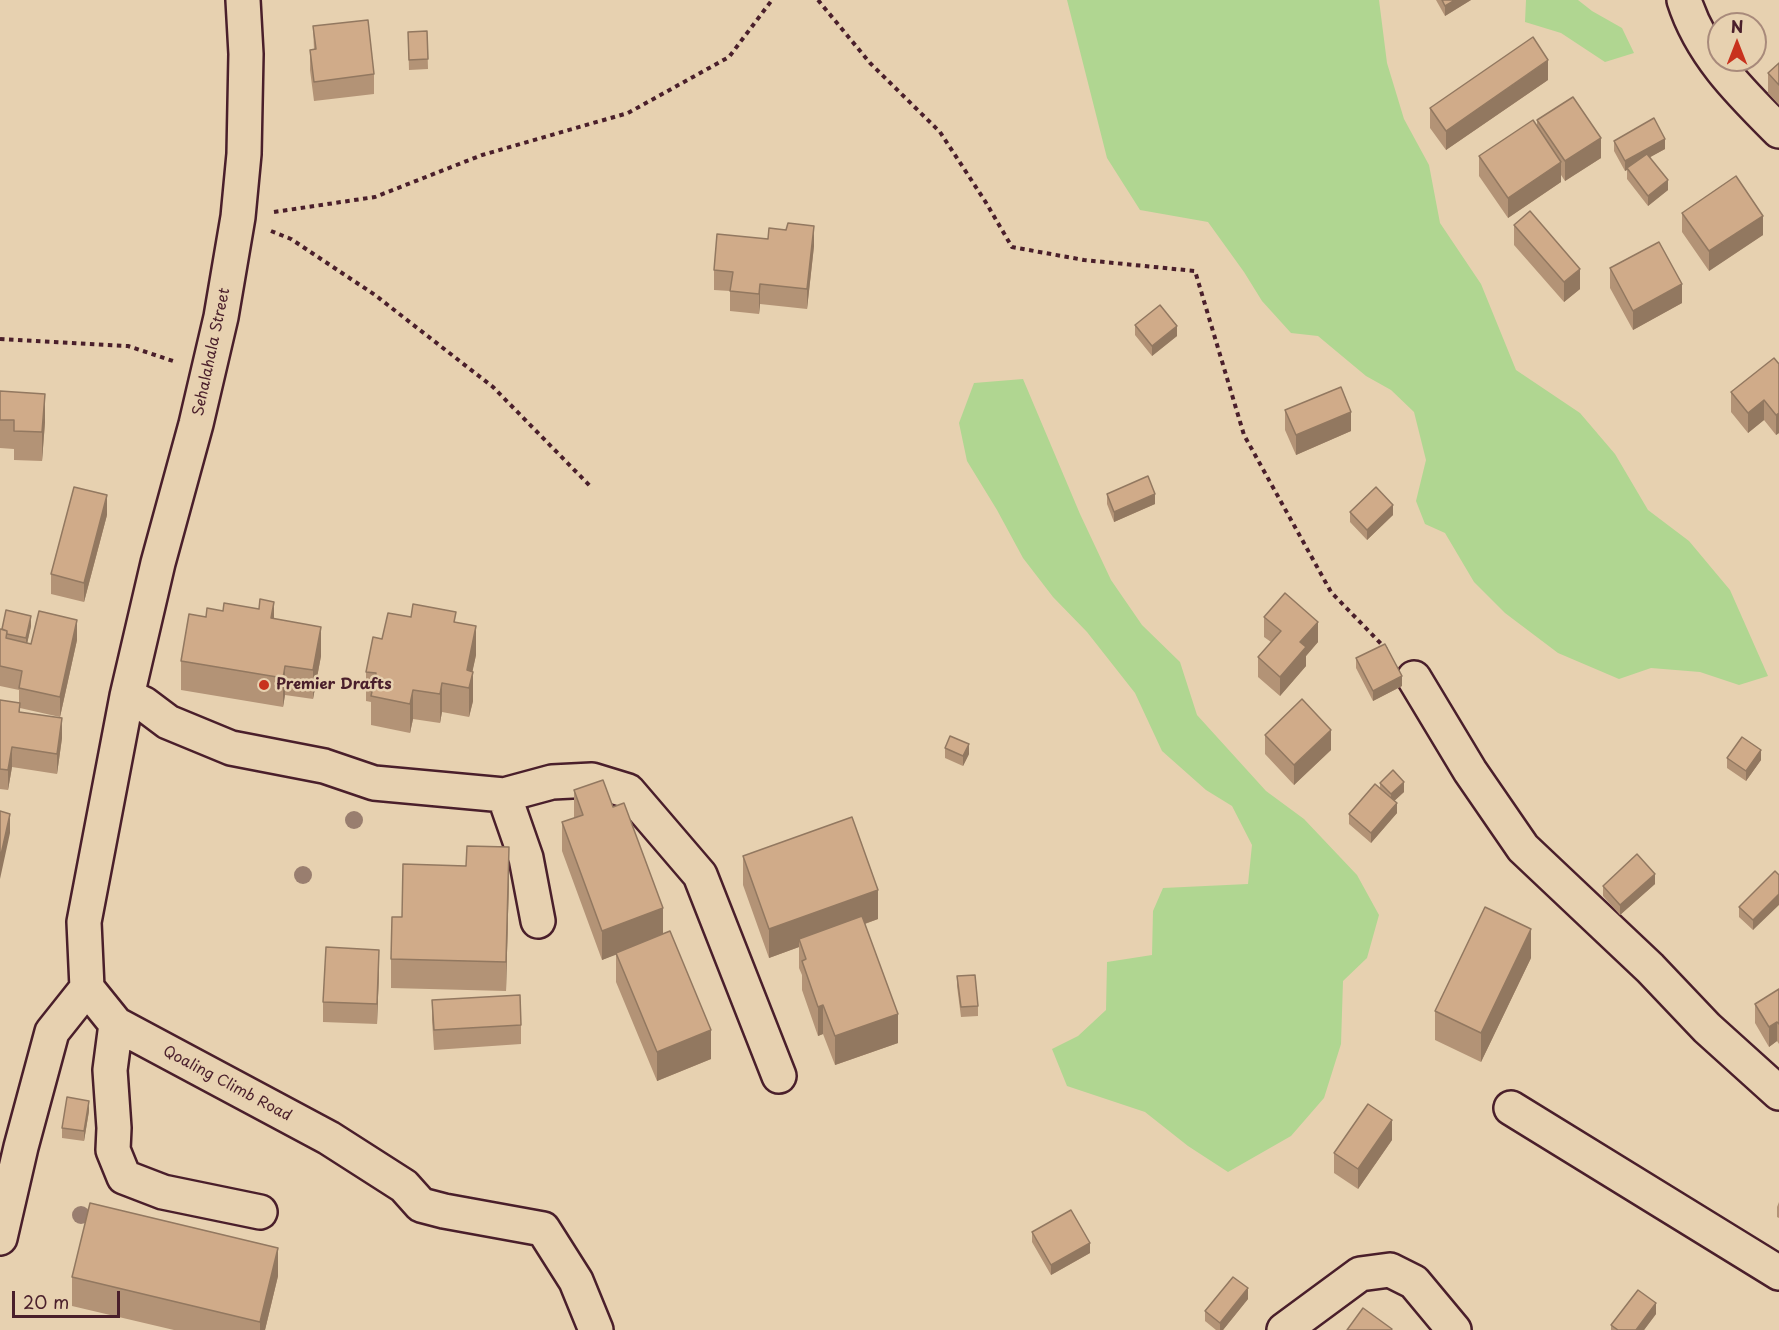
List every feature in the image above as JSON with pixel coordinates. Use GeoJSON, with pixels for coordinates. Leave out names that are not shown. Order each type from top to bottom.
{"type":"FeatureCollection","features":[{"type":"Feature","properties":{"kind":"street","name":"Sehalahala Street"},"geometry":{"type":"LineString","coordinates":[[127,696],[158,563],[221,317],[238,217],[244,154],[246,54],[243,0]]}},
{"type":"Feature","properties":{"kind":"street"},"geometry":{"type":"LineString","coordinates":[[1684,0],[1691,22],[1703,44],[1720,67],[1779,131]]}},
{"type":"Feature","properties":{"kind":"street"},"geometry":{"type":"LineString","coordinates":[[1414,678],[1470,771],[1523,848],[1650,968],[1707,1028],[1779,1093]]}},
{"type":"Feature","properties":{"kind":"street"},"geometry":{"type":"LineString","coordinates":[[0,1238],[21,1147],[52,1032],[87,988],[84,922],[127,696],[144,704],[168,722],[231,748],[324,766],[374,783],[504,795],[552,782],[592,780],[628,791],[700,875],[779,1076]]}},
{"type":"Feature","properties":{"kind":"street"},"geometry":{"type":"LineString","coordinates":[[504,795],[526,858],[538,921]]}},
{"type":"Feature","properties":{"kind":"street","name":"Qoaling Climb Road"},"geometry":{"type":"LineString","coordinates":[[87,988],[116,1024],[328,1138],[404,1186],[421,1205],[543,1229],[576,1281],[596,1330]]}},
{"type":"Feature","properties":{"kind":"street"},"geometry":{"type":"LineString","coordinates":[[116,1024],[110,1070],[114,1128],[113,1150],[124,1177],[163,1192],[260,1212]]}},
{"type":"Feature","properties":{"kind":"street"},"geometry":{"type":"LineString","coordinates":[[1511,1108],[1779,1273]]}},
{"type":"Feature","properties":{"kind":"street"},"geometry":{"type":"LineString","coordinates":[[1284,1330],[1360,1274],[1390,1270],[1414,1282],[1454,1330]]}},
{"type":"Feature","properties":{"kind":"path"},"geometry":{"type":"LineString","coordinates":[[238,217],[375,197],[482,155],[628,113],[729,57],[772,0]]}},
{"type":"Feature","properties":{"kind":"path"},"geometry":{"type":"LineString","coordinates":[[818,0],[870,63],[940,132],[1012,247],[1084,260],[1195,271],[1244,435],[1331,592],[1414,678]]}},
{"type":"Feature","properties":{"kind":"path"},"geometry":{"type":"LineString","coordinates":[[238,217],[291,239],[375,295],[493,387],[592,488]]}},
{"type":"Feature","properties":{"kind":"path"},"geometry":{"type":"LineString","coordinates":[[0,339],[128,346],[208,373]]}},
{"type":"Feature","properties":{"kind":"green space"},"geometry":{"type":"Polygon","coordinates":[[[1067,0],[1379,0],[1387,63],[1404,119],[1429,165],[1440,223],[1481,284],[1516,370],[1580,413],[1615,454],[1648,510],[1689,541],[1730,590],[1768,676],[1739,685],[1700,672],[1651,668],[1619,679],[1558,653],[1505,613],[1474,582],[1445,533],[1425,524],[1416,501],[1426,460],[1414,412],[1391,390],[1366,376],[1318,336],[1291,333],[1262,301],[1208,222],[1140,210],[1107,158],[1067,0]]]}},
{"type":"Feature","properties":{"kind":"green space"},"geometry":{"type":"Polygon","coordinates":[[[1526,0],[1578,0],[1622,28],[1634,53],[1605,62],[1561,33],[1525,22],[1526,0]]]}},
{"type":"Feature","properties":{"kind":"green space"},"geometry":{"type":"Polygon","coordinates":[[[1023,379],[1080,514],[1111,580],[1142,625],[1180,662],[1197,715],[1266,791],[1304,819],[1357,875],[1379,915],[1367,958],[1343,981],[1341,1044],[1324,1098],[1291,1136],[1228,1172],[1188,1146],[1145,1112],[1067,1086],[1052,1049],[1078,1036],[1106,1010],[1107,962],[1152,955],[1153,911],[1163,888],[1248,884],[1252,845],[1232,806],[1206,790],[1162,751],[1135,693],[1087,632],[1053,597],[1023,558],[967,461],[959,423],[974,383],[1023,379]]]}},
{"type":"Feature","properties":{"kind":"building"},"geometry":{"type":"Polygon","coordinates":[[[1442,0],[1455,0],[1445,6],[1442,0]]]}},
{"type":"Feature","properties":{"kind":"building"},"geometry":{"type":"Polygon","coordinates":[[[368,20],[374,74],[314,82],[310,50],[316,49],[313,26],[368,20]]]}},
{"type":"Feature","properties":{"kind":"building"},"geometry":{"type":"Polygon","coordinates":[[[427,31],[428,59],[409,60],[408,32],[427,31]]]}},
{"type":"Feature","properties":{"kind":"building"},"geometry":{"type":"Polygon","coordinates":[[[1533,37],[1548,60],[1446,131],[1430,108],[1533,37]]]}},
{"type":"Feature","properties":{"kind":"building"},"geometry":{"type":"Polygon","coordinates":[[[1779,63],[1779,85],[1768,73],[1779,63]]]}},
{"type":"Feature","properties":{"kind":"building"},"geometry":{"type":"Polygon","coordinates":[[[1573,97],[1601,138],[1565,161],[1537,120],[1573,97]]]}},
{"type":"Feature","properties":{"kind":"building"},"geometry":{"type":"Polygon","coordinates":[[[1654,118],[1665,139],[1625,161],[1614,141],[1654,118]]]}},
{"type":"Feature","properties":{"kind":"building"},"geometry":{"type":"Polygon","coordinates":[[[1533,120],[1561,162],[1508,198],[1479,156],[1533,120]]]}},
{"type":"Feature","properties":{"kind":"building"},"geometry":{"type":"Polygon","coordinates":[[[1647,154],[1668,180],[1648,196],[1627,168],[1647,154]]]}},
{"type":"Feature","properties":{"kind":"building"},"geometry":{"type":"Polygon","coordinates":[[[1736,176],[1763,216],[1709,251],[1682,213],[1736,176]]]}},
{"type":"Feature","properties":{"kind":"building"},"geometry":{"type":"Polygon","coordinates":[[[1530,211],[1580,269],[1564,282],[1514,225],[1530,211]]]}},
{"type":"Feature","properties":{"kind":"building"},"geometry":{"type":"Polygon","coordinates":[[[788,223],[814,226],[807,289],[760,284],[759,294],[730,291],[733,272],[714,270],[717,234],[768,239],[769,228],[786,230],[788,223]]]}},
{"type":"Feature","properties":{"kind":"building"},"geometry":{"type":"Polygon","coordinates":[[[1659,242],[1682,284],[1633,311],[1610,268],[1659,242]]]}},
{"type":"Feature","properties":{"kind":"building"},"geometry":{"type":"Polygon","coordinates":[[[1160,305],[1177,326],[1152,346],[1135,325],[1160,305]]]}},
{"type":"Feature","properties":{"kind":"building"},"geometry":{"type":"Polygon","coordinates":[[[1774,358],[1779,364],[1779,413],[1776,415],[1764,400],[1748,413],[1731,392],[1774,358]]]}},
{"type":"Feature","properties":{"kind":"building"},"geometry":{"type":"Polygon","coordinates":[[[1341,387],[1351,412],[1296,435],[1285,410],[1341,387]]]}},
{"type":"Feature","properties":{"kind":"building"},"geometry":{"type":"Polygon","coordinates":[[[0,391],[45,394],[42,432],[14,431],[14,420],[0,420],[0,391]]]}},
{"type":"Feature","properties":{"kind":"building"},"geometry":{"type":"Polygon","coordinates":[[[1148,476],[1155,494],[1114,512],[1107,494],[1148,476]]]}},
{"type":"Feature","properties":{"kind":"building"},"geometry":{"type":"Polygon","coordinates":[[[74,487],[107,495],[84,583],[51,574],[74,487]]]}},
{"type":"Feature","properties":{"kind":"building"},"geometry":{"type":"Polygon","coordinates":[[[1376,487],[1393,505],[1367,530],[1350,512],[1376,487]]]}},
{"type":"Feature","properties":{"kind":"building"},"geometry":{"type":"Polygon","coordinates":[[[1285,593],[1318,622],[1300,642],[1306,647],[1280,677],[1258,657],[1281,631],[1264,617],[1285,593]]]}},
{"type":"Feature","properties":{"kind":"building"},"geometry":{"type":"Polygon","coordinates":[[[260,599],[274,602],[271,618],[321,627],[313,670],[285,666],[283,678],[181,661],[189,614],[206,617],[207,608],[223,611],[224,603],[259,609],[260,599]]]}},
{"type":"Feature","properties":{"kind":"building"},"geometry":{"type":"Polygon","coordinates":[[[413,604],[456,612],[454,622],[476,626],[467,670],[473,672],[469,688],[442,683],[440,694],[413,690],[410,704],[371,696],[376,673],[366,672],[373,637],[382,639],[388,613],[411,617],[413,604]]]}},
{"type":"Feature","properties":{"kind":"building"},"geometry":{"type":"Polygon","coordinates":[[[6,610],[31,616],[26,638],[7,634],[7,631],[2,629],[6,610]]]}},
{"type":"Feature","properties":{"kind":"building"},"geometry":{"type":"Polygon","coordinates":[[[39,611],[77,620],[60,697],[19,688],[22,671],[0,666],[0,629],[7,631],[6,638],[31,644],[39,611]]]}},
{"type":"Feature","properties":{"kind":"building"},"geometry":{"type":"Polygon","coordinates":[[[1385,644],[1402,676],[1373,691],[1356,658],[1385,644]]]}},
{"type":"Feature","properties":{"kind":"building"},"geometry":{"type":"Polygon","coordinates":[[[1302,699],[1331,730],[1294,765],[1265,735],[1302,699]]]}},
{"type":"Feature","properties":{"kind":"building"},"geometry":{"type":"Polygon","coordinates":[[[0,700],[20,703],[19,712],[62,718],[57,754],[12,747],[8,770],[0,769],[0,700]]]}},
{"type":"Feature","properties":{"kind":"building"},"geometry":{"type":"Polygon","coordinates":[[[950,736],[969,744],[963,756],[945,748],[950,736]]]}},
{"type":"Feature","properties":{"kind":"building"},"geometry":{"type":"Polygon","coordinates":[[[1742,737],[1761,750],[1746,771],[1727,758],[1742,737]]]}},
{"type":"Feature","properties":{"kind":"building"},"geometry":{"type":"Polygon","coordinates":[[[1393,770],[1404,782],[1391,794],[1380,783],[1393,770]]]}},
{"type":"Feature","properties":{"kind":"building"},"geometry":{"type":"Polygon","coordinates":[[[603,780],[613,807],[624,803],[663,908],[602,931],[562,822],[583,815],[574,790],[603,780]]]}},
{"type":"Feature","properties":{"kind":"building"},"geometry":{"type":"Polygon","coordinates":[[[1375,784],[1397,803],[1371,833],[1349,814],[1375,784]]]}},
{"type":"Feature","properties":{"kind":"building"},"geometry":{"type":"Polygon","coordinates":[[[0,811],[10,814],[0,859],[0,811]]]}},
{"type":"Feature","properties":{"kind":"building"},"geometry":{"type":"Polygon","coordinates":[[[852,817],[878,890],[769,929],[743,856],[852,817]]]}},
{"type":"Feature","properties":{"kind":"building"},"geometry":{"type":"Polygon","coordinates":[[[467,846],[509,847],[506,962],[391,959],[392,917],[402,917],[403,864],[466,866],[467,846]]]}},
{"type":"Feature","properties":{"kind":"building"},"geometry":{"type":"Polygon","coordinates":[[[1637,854],[1655,874],[1620,905],[1603,886],[1637,854]]]}},
{"type":"Feature","properties":{"kind":"building"},"geometry":{"type":"Polygon","coordinates":[[[1775,871],[1779,875],[1779,894],[1753,920],[1739,907],[1775,871]]]}},
{"type":"Feature","properties":{"kind":"building"},"geometry":{"type":"Polygon","coordinates":[[[1485,907],[1531,929],[1481,1033],[1435,1011],[1485,907]]]}},
{"type":"Feature","properties":{"kind":"building"},"geometry":{"type":"Polygon","coordinates":[[[862,916],[898,1014],[835,1036],[823,1005],[818,1007],[802,961],[806,959],[799,939],[862,916]]]}},
{"type":"Feature","properties":{"kind":"building"},"geometry":{"type":"Polygon","coordinates":[[[670,931],[711,1030],[657,1052],[616,953],[670,931]]]}},
{"type":"Feature","properties":{"kind":"building"},"geometry":{"type":"Polygon","coordinates":[[[326,947],[379,950],[377,1004],[323,1002],[326,947]]]}},
{"type":"Feature","properties":{"kind":"building"},"geometry":{"type":"Polygon","coordinates":[[[975,975],[978,1006],[961,1007],[957,976],[975,975]]]}},
{"type":"Feature","properties":{"kind":"building"},"geometry":{"type":"Polygon","coordinates":[[[1779,989],[1779,1024],[1777,1022],[1769,1027],[1755,1004],[1779,989]]]}},
{"type":"Feature","properties":{"kind":"building"},"geometry":{"type":"Polygon","coordinates":[[[520,995],[521,1025],[434,1030],[432,1000],[520,995]]]}},
{"type":"Feature","properties":{"kind":"building"},"geometry":{"type":"Polygon","coordinates":[[[67,1097],[89,1101],[84,1131],[62,1128],[67,1097]]]}},
{"type":"Feature","properties":{"kind":"building"},"geometry":{"type":"Polygon","coordinates":[[[1368,1104],[1392,1120],[1358,1169],[1334,1153],[1368,1104]]]}},
{"type":"Feature","properties":{"kind":"building"},"geometry":{"type":"Polygon","coordinates":[[[90,1203],[278,1248],[260,1322],[72,1277],[90,1203]]]}},
{"type":"Feature","properties":{"kind":"building"},"geometry":{"type":"Polygon","coordinates":[[[1071,1210],[1090,1243],[1051,1265],[1032,1232],[1071,1210]]]}},
{"type":"Feature","properties":{"kind":"building"},"geometry":{"type":"Polygon","coordinates":[[[1233,1277],[1248,1288],[1220,1323],[1205,1311],[1233,1277]]]}},
{"type":"Feature","properties":{"kind":"building"},"geometry":{"type":"Polygon","coordinates":[[[1638,1290],[1656,1303],[1636,1330],[1618,1330],[1611,1325],[1638,1290]]]}},
{"type":"Feature","properties":{"kind":"building"},"geometry":{"type":"Polygon","coordinates":[[[1363,1308],[1392,1329],[1347,1330],[1363,1308]]]}},
{"type":"Feature","properties":{"kind":"place","name":"Premier Drafts"},"geometry":{"type":"Point","coordinates":[264,685]}}]}
